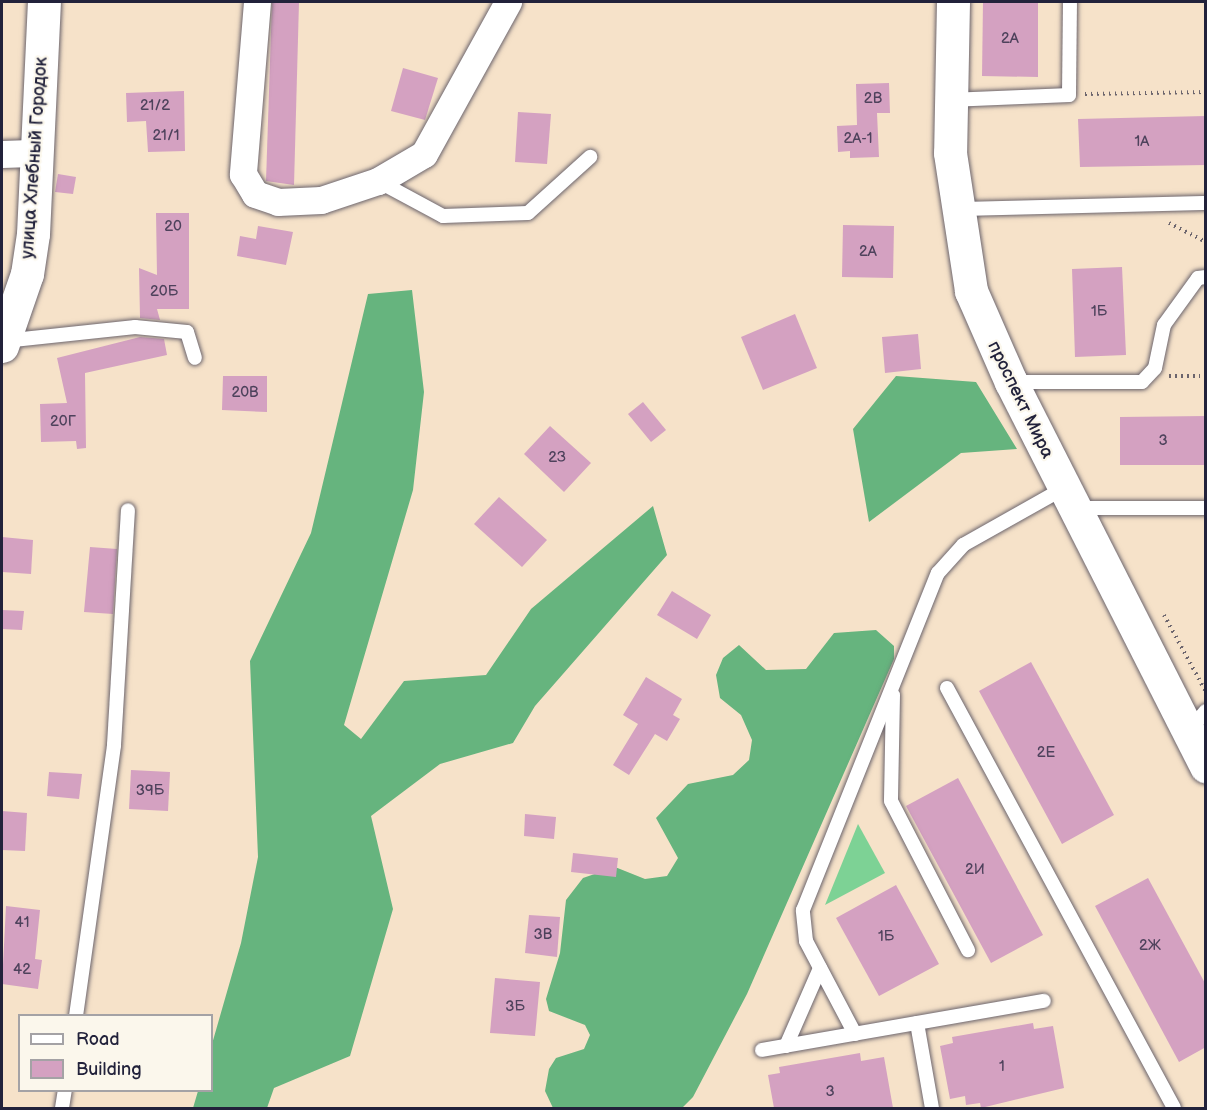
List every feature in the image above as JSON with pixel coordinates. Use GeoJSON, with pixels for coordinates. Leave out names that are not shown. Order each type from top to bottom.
{"type":"FeatureCollection","features":[{"type":"Feature","properties":{"kind":"street","name":"улица Хлебный Городок"},"geometry":{"type":"LineString","coordinates":[[2,343],[27,274],[38,153],[44,2]]}},
{"type":"Feature","properties":{"kind":"street"},"geometry":{"type":"LineString","coordinates":[[257,2],[243,174],[248,186],[278,202],[321,200],[378,181],[407,167],[436,141],[508,2]]}},
{"type":"Feature","properties":{"kind":"street","name":"проспект Мира"},"geometry":{"type":"LineString","coordinates":[[953,2],[950,100],[957,209],[971,291],[1011,382],[1069,498],[1197,722],[1206,766]]}},
{"type":"Feature","properties":{"kind":"street","name":"улица Хлебный Городок"},"geometry":{"type":"LineString","coordinates":[[2,154],[38,153]]}},
{"type":"Feature","properties":{"kind":"lane"},"geometry":{"type":"LineString","coordinates":[[950,100],[1069,95],[1070,2]]}},
{"type":"Feature","properties":{"kind":"lane"},"geometry":{"type":"LineString","coordinates":[[378,181],[443,216],[528,213],[590,157]]}},
{"type":"Feature","properties":{"kind":"lane"},"geometry":{"type":"LineString","coordinates":[[957,209],[1206,203]]}},
{"type":"Feature","properties":{"kind":"lane"},"geometry":{"type":"LineString","coordinates":[[1011,382],[1133,385],[1150,376],[1164,325],[1198,278],[1206,277]]}},
{"type":"Feature","properties":{"kind":"lane"},"geometry":{"type":"LineString","coordinates":[[2,343],[135,327],[187,332],[195,358]]}},
{"type":"Feature","properties":{"kind":"lane"},"geometry":{"type":"LineString","coordinates":[[855,1034],[803,933],[803,910],[894,681],[944,563],[963,544],[1069,498],[1206,508]]}},
{"type":"Feature","properties":{"kind":"lane"},"geometry":{"type":"LineString","coordinates":[[76,1014],[114,745],[128,510]]}},
{"type":"Feature","properties":{"kind":"lane"},"geometry":{"type":"LineString","coordinates":[[894,681],[891,801],[968,950]]}},
{"type":"Feature","properties":{"kind":"lane"},"geometry":{"type":"LineString","coordinates":[[947,688],[1174,1108]]}},
{"type":"Feature","properties":{"kind":"lane"},"geometry":{"type":"LineString","coordinates":[[786,1046],[819,968]]}},
{"type":"Feature","properties":{"kind":"lane"},"geometry":{"type":"LineString","coordinates":[[762,1050],[1044,1001]]}},
{"type":"Feature","properties":{"kind":"lane"},"geometry":{"type":"LineString","coordinates":[[917,1023],[932,1108]]}},
{"type":"Feature","properties":{"kind":"lane"},"geometry":{"type":"LineString","coordinates":[[62,1108],[65,1092]]}},
{"type":"Feature","properties":{"kind":"path"},"geometry":{"type":"LineString","coordinates":[[1069,95],[1206,92]]}},
{"type":"Feature","properties":{"kind":"path"},"geometry":{"type":"LineString","coordinates":[[1150,376],[1206,376]]}},
{"type":"Feature","properties":{"kind":"green space"},"geometry":{"type":"Polygon","coordinates":[[[412,290],[424,392],[413,490],[344,725],[361,739],[404,681],[486,675],[531,609],[653,506],[667,555],[535,706],[513,743],[440,764],[371,816],[393,909],[350,1056],[274,1088],[267,1108],[193,1108],[198,1092],[213,1092],[213,1041],[241,943],[258,857],[250,661],[311,533],[368,294],[412,290]]]}},
{"type":"Feature","properties":{"kind":"green space"},"geometry":{"type":"Polygon","coordinates":[[[896,376],[976,382],[1017,449],[961,453],[869,522],[853,429],[896,376]]]}},
{"type":"Feature","properties":{"kind":"green space"},"geometry":{"type":"Polygon","coordinates":[[[876,630],[894,646],[894,659],[747,994],[693,1097],[682,1108],[553,1108],[545,1091],[549,1069],[556,1058],[584,1049],[590,1035],[585,1025],[549,1011],[546,999],[560,953],[566,900],[583,878],[615,867],[645,879],[667,876],[678,858],[656,818],[688,784],[733,775],[749,760],[752,740],[741,715],[720,698],[716,675],[723,658],[739,645],[766,670],[806,669],[834,633],[876,630]]]}},
{"type":"Feature","properties":{"kind":"green space"},"geometry":{"type":"Polygon","coordinates":[[[858,824],[885,873],[825,905],[858,824]]]}},
{"type":"Feature","properties":{"kind":"building"},"geometry":{"type":"Polygon","coordinates":[[[272,2],[299,2],[294,185],[266,181],[272,2]]]}},
{"type":"Feature","properties":{"kind":"building"},"geometry":{"type":"Polygon","coordinates":[[[983,2],[1038,2],[1038,77],[982,76],[983,2]]]}},
{"type":"Feature","properties":{"kind":"building"},"geometry":{"type":"Polygon","coordinates":[[[403,68],[438,78],[425,120],[391,111],[403,68]]]}},
{"type":"Feature","properties":{"kind":"building"},"geometry":{"type":"Polygon","coordinates":[[[889,83],[890,113],[877,113],[879,157],[850,158],[850,151],[838,152],[837,126],[857,125],[856,84],[889,83]]]}},
{"type":"Feature","properties":{"kind":"building"},"geometry":{"type":"Polygon","coordinates":[[[184,91],[185,151],[148,152],[146,121],[127,122],[126,93],[184,91]]]}},
{"type":"Feature","properties":{"kind":"building"},"geometry":{"type":"Polygon","coordinates":[[[518,112],[551,114],[547,164],[515,162],[518,112]]]}},
{"type":"Feature","properties":{"kind":"building"},"geometry":{"type":"Polygon","coordinates":[[[1206,116],[1206,165],[1080,167],[1078,119],[1206,116]]]}},
{"type":"Feature","properties":{"kind":"building"},"geometry":{"type":"Polygon","coordinates":[[[58,174],[76,177],[73,194],[55,192],[58,174]]]}},
{"type":"Feature","properties":{"kind":"building"},"geometry":{"type":"Polygon","coordinates":[[[156,213],[189,213],[189,309],[157,309],[160,320],[140,318],[139,268],[157,275],[156,213]]]}},
{"type":"Feature","properties":{"kind":"building"},"geometry":{"type":"Polygon","coordinates":[[[843,225],[894,226],[893,278],[842,277],[843,225]]]}},
{"type":"Feature","properties":{"kind":"building"},"geometry":{"type":"Polygon","coordinates":[[[258,226],[293,232],[286,265],[237,256],[240,236],[256,239],[258,226]]]}},
{"type":"Feature","properties":{"kind":"building"},"geometry":{"type":"Polygon","coordinates":[[[1122,267],[1126,355],[1075,357],[1072,269],[1122,267]]]}},
{"type":"Feature","properties":{"kind":"building"},"geometry":{"type":"Polygon","coordinates":[[[795,314],[817,368],[763,390],[741,337],[795,314]]]}},
{"type":"Feature","properties":{"kind":"building"},"geometry":{"type":"Polygon","coordinates":[[[918,334],[921,369],[885,373],[882,337],[918,334]]]}},
{"type":"Feature","properties":{"kind":"building"},"geometry":{"type":"Polygon","coordinates":[[[140,337],[164,339],[167,355],[85,373],[86,448],[77,449],[76,441],[41,442],[40,404],[67,403],[57,358],[140,337]]]}},
{"type":"Feature","properties":{"kind":"building"},"geometry":{"type":"Polygon","coordinates":[[[223,376],[267,376],[267,412],[222,410],[223,376]]]}},
{"type":"Feature","properties":{"kind":"building"},"geometry":{"type":"Polygon","coordinates":[[[643,402],[666,430],[651,442],[628,414],[643,402]]]}},
{"type":"Feature","properties":{"kind":"building"},"geometry":{"type":"Polygon","coordinates":[[[1206,416],[1206,465],[1120,465],[1120,417],[1206,416]]]}},
{"type":"Feature","properties":{"kind":"building"},"geometry":{"type":"Polygon","coordinates":[[[550,426],[591,463],[564,492],[524,454],[550,426]]]}},
{"type":"Feature","properties":{"kind":"building"},"geometry":{"type":"Polygon","coordinates":[[[499,497],[547,540],[522,567],[474,524],[499,497]]]}},
{"type":"Feature","properties":{"kind":"building"},"geometry":{"type":"Polygon","coordinates":[[[2,537],[33,540],[31,574],[2,572],[2,537]]]}},
{"type":"Feature","properties":{"kind":"building"},"geometry":{"type":"Polygon","coordinates":[[[90,547],[117,549],[113,614],[84,612],[90,547]]]}},
{"type":"Feature","properties":{"kind":"building"},"geometry":{"type":"Polygon","coordinates":[[[672,591],[711,615],[697,639],[657,615],[672,591]]]}},
{"type":"Feature","properties":{"kind":"building"},"geometry":{"type":"Polygon","coordinates":[[[2,610],[24,611],[22,630],[2,629],[2,610]]]}},
{"type":"Feature","properties":{"kind":"building"},"geometry":{"type":"Polygon","coordinates":[[[1031,662],[1114,815],[1062,844],[979,691],[1031,662]]]}},
{"type":"Feature","properties":{"kind":"building"},"geometry":{"type":"Polygon","coordinates":[[[646,677],[682,699],[673,715],[680,719],[667,741],[655,734],[629,775],[613,765],[638,724],[623,715],[646,677]]]}},
{"type":"Feature","properties":{"kind":"building"},"geometry":{"type":"Polygon","coordinates":[[[131,770],[170,772],[168,811],[129,809],[131,770]]]}},
{"type":"Feature","properties":{"kind":"building"},"geometry":{"type":"Polygon","coordinates":[[[49,772],[82,774],[79,799],[47,796],[49,772]]]}},
{"type":"Feature","properties":{"kind":"building"},"geometry":{"type":"Polygon","coordinates":[[[958,778],[1043,935],[991,963],[906,806],[958,778]]]}},
{"type":"Feature","properties":{"kind":"building"},"geometry":{"type":"Polygon","coordinates":[[[2,811],[27,813],[25,851],[2,850],[2,811]]]}},
{"type":"Feature","properties":{"kind":"building"},"geometry":{"type":"Polygon","coordinates":[[[525,814],[556,817],[554,839],[524,836],[525,814]]]}},
{"type":"Feature","properties":{"kind":"building"},"geometry":{"type":"Polygon","coordinates":[[[573,853],[618,858],[616,877],[571,872],[573,853]]]}},
{"type":"Feature","properties":{"kind":"building"},"geometry":{"type":"Polygon","coordinates":[[[1148,878],[1206,985],[1206,1047],[1179,1062],[1095,906],[1148,878]]]}},
{"type":"Feature","properties":{"kind":"building"},"geometry":{"type":"Polygon","coordinates":[[[896,885],[939,964],[879,996],[836,918],[896,885]]]}},
{"type":"Feature","properties":{"kind":"building"},"geometry":{"type":"Polygon","coordinates":[[[6,906],[40,910],[35,959],[42,960],[38,989],[2,984],[6,906]]]}},
{"type":"Feature","properties":{"kind":"building"},"geometry":{"type":"Polygon","coordinates":[[[529,915],[560,917],[557,957],[525,953],[529,915]]]}},
{"type":"Feature","properties":{"kind":"building"},"geometry":{"type":"Polygon","coordinates":[[[495,978],[540,982],[535,1036],[490,1033],[495,978]]]}},
{"type":"Feature","properties":{"kind":"building"},"geometry":{"type":"Polygon","coordinates":[[[1033,1023],[1034,1029],[1053,1026],[1064,1088],[981,1108],[980,1103],[966,1105],[965,1096],[950,1099],[940,1046],[953,1043],[952,1037],[1033,1023]]]}},
{"type":"Feature","properties":{"kind":"building"},"geometry":{"type":"Polygon","coordinates":[[[860,1053],[861,1061],[884,1057],[893,1108],[774,1108],[768,1075],[780,1073],[779,1067],[860,1053]]]}}]}
